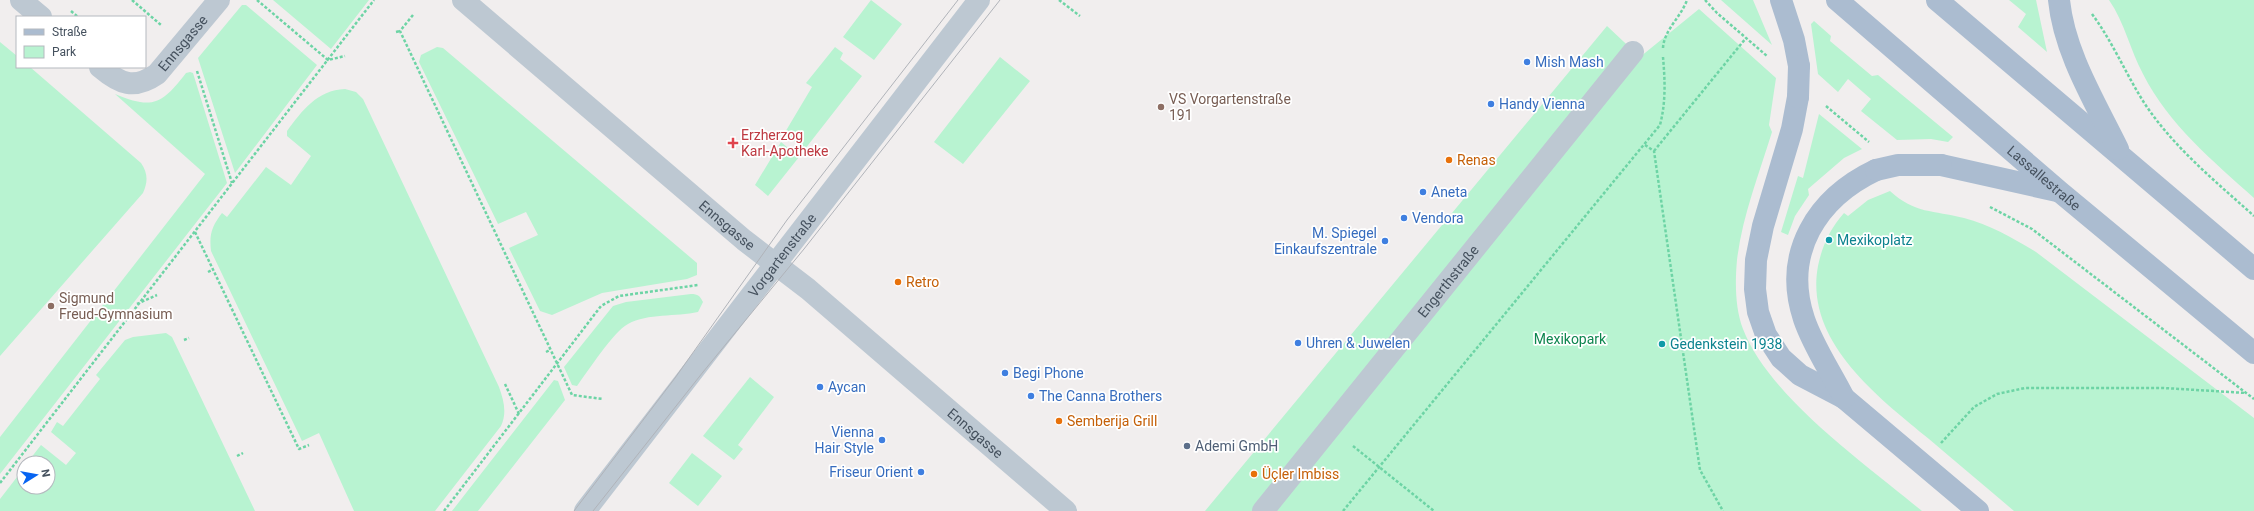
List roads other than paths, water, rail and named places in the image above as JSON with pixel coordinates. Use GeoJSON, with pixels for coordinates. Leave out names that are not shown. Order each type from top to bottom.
{"type":"FeatureCollection","features":[{"type":"Feature","properties":{"kind":"main road"},"geometry":{"type":"LineString","coordinates":[[1781,0],[1794,40],[1799,66],[1798,96],[1792,129],[1763,226],[1756,260],[1754,289],[1758,312],[1766,335],[1781,358],[1800,375],[1844,398],[1978,511]]}},
{"type":"Feature","properties":{"kind":"main road","name":"Lassallestraße"},"geometry":{"type":"LineString","coordinates":[[1837,0],[2060,192],[2254,353]]}},
{"type":"Feature","properties":{"kind":"main road"},"geometry":{"type":"LineString","coordinates":[[1937,0],[2254,269]]}},
{"type":"Feature","properties":{"kind":"main road"},"geometry":{"type":"LineString","coordinates":[[2059,0],[2067,36],[2085,83],[2122,157]]}},
{"type":"Feature","properties":{"kind":"main road"},"geometry":{"type":"LineString","coordinates":[[1844,398],[1812,338],[1804,318],[1798,292],[1798,269],[1801,248],[1811,225],[1822,210],[1854,182],[1876,170],[1898,165],[1940,165],[2060,192]]}},
{"type":"Feature","properties":{"kind":"street"},"geometry":{"type":"LineString","coordinates":[[21,0],[40,16]]}},
{"type":"Feature","properties":{"kind":"street","name":"Ennsgasse"},"geometry":{"type":"LineString","coordinates":[[101,68],[112,77],[125,83],[137,84],[148,80],[157,74],[219,0]]}},
{"type":"Feature","properties":{"kind":"street","name":"Ennsgasse"},"geometry":{"type":"LineString","coordinates":[[463,0],[744,240],[774,263],[1066,511]]}},
{"type":"Feature","properties":{"kind":"street","name":"Vorgartenstraße"},"geometry":{"type":"LineString","coordinates":[[585,511],[774,263],[979,0]]}},
{"type":"Feature","properties":{"kind":"street","name":"Engerthstraße"},"geometry":{"type":"LineString","coordinates":[[1263,511],[1633,52]]}},
{"type":"Feature","properties":{"kind":"tram line"},"geometry":{"type":"LineString","coordinates":[[574,511],[675,378],[787,220],[958,0]]}},
{"type":"Feature","properties":{"kind":"tram line"},"geometry":{"type":"LineString","coordinates":[[593,511],[703,372],[804,249],[1000,0]]}},
{"type":"Feature","properties":{"kind":"place","name":"Mish Mash"},"geometry":{"type":"Point","coordinates":[1527,62]}},
{"type":"Feature","properties":{"kind":"place","name":"Handy Vienna"},"geometry":{"type":"Point","coordinates":[1491,104]}},
{"type":"Feature","properties":{"kind":"place","name":"VS Vorgartenstraße 191"},"geometry":{"type":"Point","coordinates":[1161,107]}},
{"type":"Feature","properties":{"kind":"place","name":"Erzherzog Karl-Apotheke"},"geometry":{"type":"Point","coordinates":[733,143]}},
{"type":"Feature","properties":{"kind":"place","name":"Renas"},"geometry":{"type":"Point","coordinates":[1449,160]}},
{"type":"Feature","properties":{"kind":"place","name":"Aneta"},"geometry":{"type":"Point","coordinates":[1423,192]}},
{"type":"Feature","properties":{"kind":"place","name":"Vendora"},"geometry":{"type":"Point","coordinates":[1404,218]}},
{"type":"Feature","properties":{"kind":"place","name":"Mexikoplatz"},"geometry":{"type":"Point","coordinates":[1829,240]}},
{"type":"Feature","properties":{"kind":"place","name":"M. Spiegel Einkaufszentrale"},"geometry":{"type":"Point","coordinates":[1385,241]}},
{"type":"Feature","properties":{"kind":"place","name":"Retro"},"geometry":{"type":"Point","coordinates":[898,282]}},
{"type":"Feature","properties":{"kind":"place","name":"Sigmund Freud-Gymnasium"},"geometry":{"type":"Point","coordinates":[51,306]}},
{"type":"Feature","properties":{"kind":"place","name":"Uhren & Juwelen"},"geometry":{"type":"Point","coordinates":[1298,343]}},
{"type":"Feature","properties":{"kind":"place","name":"Gedenkstein 1938"},"geometry":{"type":"Point","coordinates":[1662,344]}},
{"type":"Feature","properties":{"kind":"place","name":"Begi Phone"},"geometry":{"type":"Point","coordinates":[1005,373]}},
{"type":"Feature","properties":{"kind":"place","name":"Aycan"},"geometry":{"type":"Point","coordinates":[820,387]}},
{"type":"Feature","properties":{"kind":"place","name":"The Canna Brothers"},"geometry":{"type":"Point","coordinates":[1031,396]}},
{"type":"Feature","properties":{"kind":"place","name":"Semberija Grill"},"geometry":{"type":"Point","coordinates":[1059,421]}},
{"type":"Feature","properties":{"kind":"place","name":"Vienna Hair Style"},"geometry":{"type":"Point","coordinates":[882,440]}},
{"type":"Feature","properties":{"kind":"place","name":"Ademi GmbH"},"geometry":{"type":"Point","coordinates":[1187,446]}},
{"type":"Feature","properties":{"kind":"place","name":"Friseur Orient"},"geometry":{"type":"Point","coordinates":[921,472]}},
{"type":"Feature","properties":{"kind":"place","name":"Üçler Imbiss"},"geometry":{"type":"Point","coordinates":[1254,474]}},
{"type":"Feature","properties":{"kind":"park label","name":"Mexikopark"},"geometry":{"type":"Point","coordinates":[1570,339]}}]}
